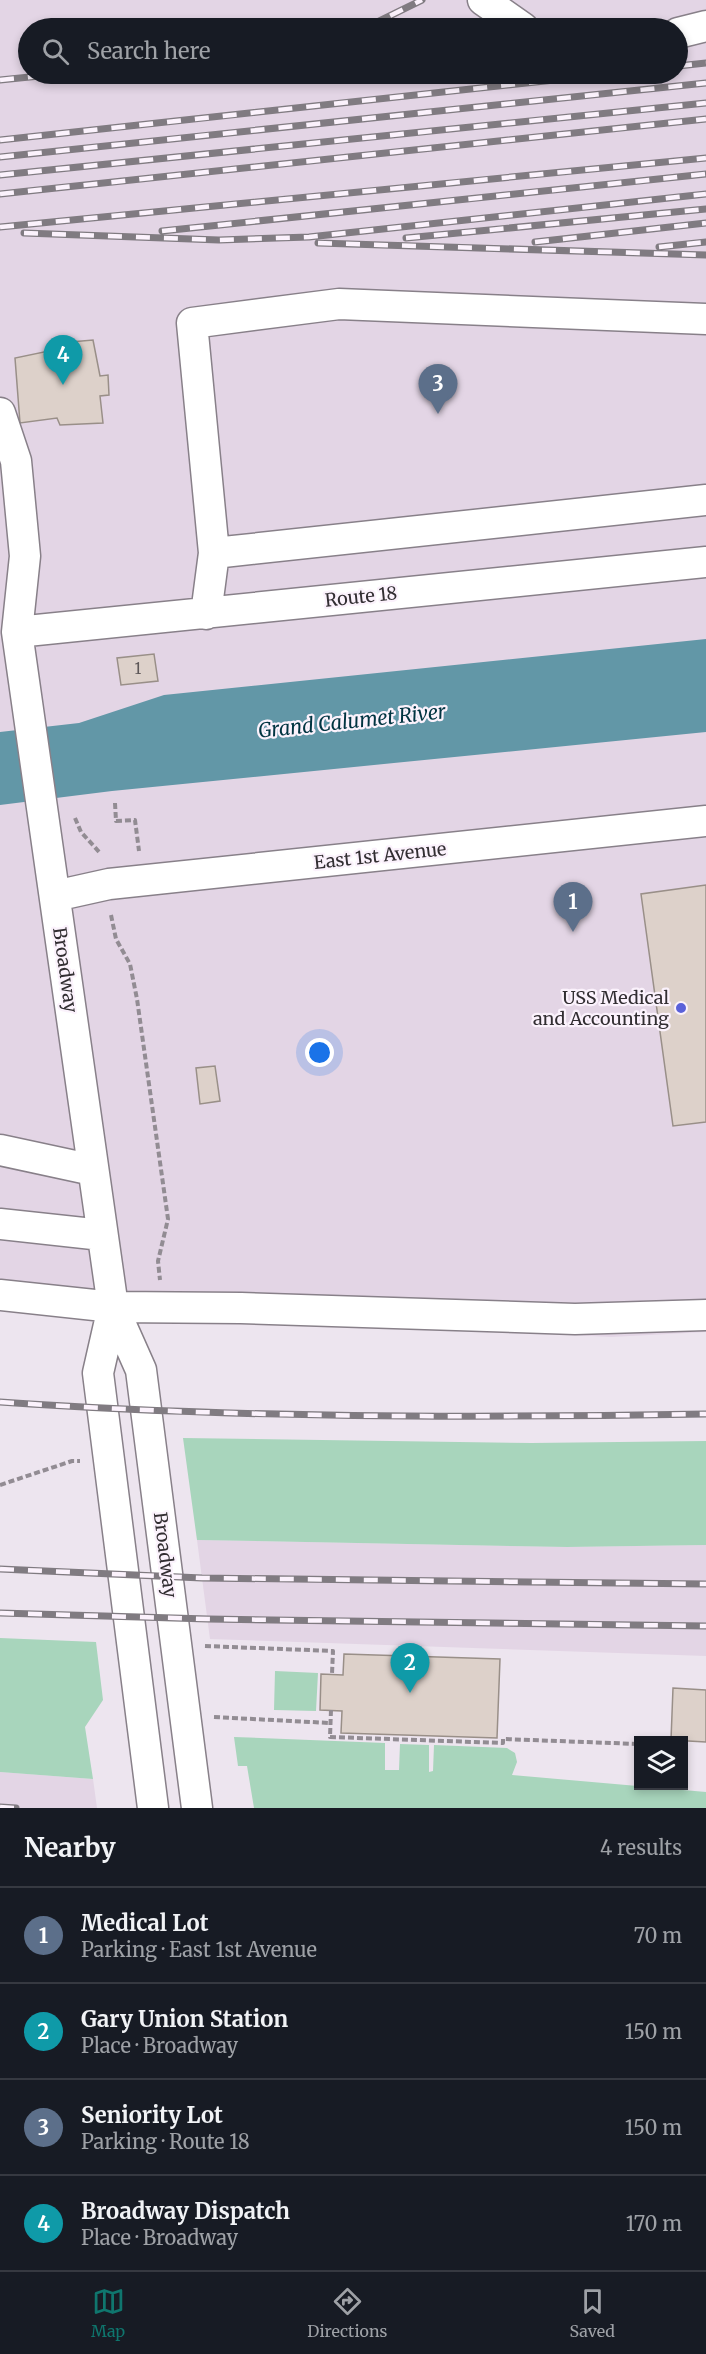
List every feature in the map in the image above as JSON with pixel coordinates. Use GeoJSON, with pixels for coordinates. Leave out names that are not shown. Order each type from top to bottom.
{"type":"FeatureCollection","features":[{"type":"Feature","properties":{"kind":"street"},"geometry":{"type":"LineString","coordinates":[[483,0],[509,18]]}},
{"type":"Feature","properties":{"kind":"street"},"geometry":{"type":"LineString","coordinates":[[688,30],[706,26]]}},
{"type":"Feature","properties":{"kind":"street"},"geometry":{"type":"LineString","coordinates":[[206,614],[214,553],[192,323],[339,304],[706,319]]}},
{"type":"Feature","properties":{"kind":"street","name":"Broadway"},"geometry":{"type":"LineString","coordinates":[[0,413],[16,461],[26,556],[17,632],[29,720],[113,1307],[141,1370],[197,1808]]}},
{"type":"Feature","properties":{"kind":"street"},"geometry":{"type":"LineString","coordinates":[[214,553],[706,500]]}},
{"type":"Feature","properties":{"kind":"street","name":"Route 18"},"geometry":{"type":"LineString","coordinates":[[17,632],[706,562]]}},
{"type":"Feature","properties":{"kind":"street","name":"Broadway"},"geometry":{"type":"LineString","coordinates":[[0,604],[17,632]]}},
{"type":"Feature","properties":{"kind":"street","name":"East 1st Avenue"},"geometry":{"type":"LineString","coordinates":[[55,896],[109,884],[706,821]]}},
{"type":"Feature","properties":{"kind":"street"},"geometry":{"type":"LineString","coordinates":[[0,1150],[93,1170]]}},
{"type":"Feature","properties":{"kind":"street"},"geometry":{"type":"LineString","coordinates":[[0,1224],[102,1235]]}},
{"type":"Feature","properties":{"kind":"street"},"geometry":{"type":"LineString","coordinates":[[0,1295],[113,1307],[241,1308],[575,1319],[706,1315]]}},
{"type":"Feature","properties":{"kind":"street","name":"Broadway"},"geometry":{"type":"LineString","coordinates":[[113,1307],[98,1373],[153,1808]]}},
{"type":"Feature","properties":{"kind":"path"},"geometry":{"type":"LineString","coordinates":[[115,803],[116,821],[135,820],[140,858]]}},
{"type":"Feature","properties":{"kind":"path"},"geometry":{"type":"LineString","coordinates":[[73,813],[81,831],[101,854]]}},
{"type":"Feature","properties":{"kind":"path"},"geometry":{"type":"LineString","coordinates":[[111,915],[116,939],[130,963],[137,999],[168,1219],[158,1261],[164,1308]]}},
{"type":"Feature","properties":{"kind":"path"},"geometry":{"type":"LineString","coordinates":[[0,1485],[72,1461],[110,1462]]}},
{"type":"Feature","properties":{"kind":"path"},"geometry":{"type":"LineString","coordinates":[[201,1646],[333,1651],[332,1674]]}},
{"type":"Feature","properties":{"kind":"path"},"geometry":{"type":"LineString","coordinates":[[331,1710],[330,1737],[503,1743],[503,1738],[634,1744]]}},
{"type":"Feature","properties":{"kind":"path"},"geometry":{"type":"LineString","coordinates":[[212,1717],[330,1723]]}},
{"type":"Feature","properties":{"kind":"shaded area"},"geometry":{"type":"Polygon","coordinates":[[[0,0],[706,0],[706,1332],[611,1337],[0,1306],[0,0]]]}},
{"type":"Feature","properties":{"kind":"shaded area"},"geometry":{"type":"Polygon","coordinates":[[[197,1540],[567,1547],[706,1545],[706,1656],[210,1639],[197,1540]]]}},
{"type":"Feature","properties":{"kind":"shaded area"},"geometry":{"type":"Polygon","coordinates":[[[0,1772],[93,1779],[97,1808],[0,1808],[0,1772]]]}},
{"type":"Feature","properties":{"kind":"green space"},"geometry":{"type":"Polygon","coordinates":[[[183,1438],[532,1443],[706,1441],[706,1545],[567,1547],[197,1540],[183,1438]]]}},
{"type":"Feature","properties":{"kind":"green space"},"geometry":{"type":"Polygon","coordinates":[[[0,1638],[96,1642],[103,1700],[85,1727],[93,1779],[0,1772],[0,1638]]]}},
{"type":"Feature","properties":{"kind":"green space"},"geometry":{"type":"Polygon","coordinates":[[[275,1671],[318,1673],[316,1711],[274,1710],[275,1671]]]}},
{"type":"Feature","properties":{"kind":"green space"},"geometry":{"type":"Polygon","coordinates":[[[234,1737],[385,1743],[385,1770],[399,1770],[400,1744],[429,1745],[429,1772],[433,1771],[434,1745],[507,1748],[515,1753],[517,1762],[512,1775],[634,1786],[634,1790],[706,1792],[706,1808],[254,1808],[247,1766],[238,1766],[234,1737]]]}},
{"type":"Feature","properties":{"kind":"water","name":"Grand Calumet River"},"geometry":{"type":"Polygon","coordinates":[[[706,639],[706,732],[112,791],[0,805],[0,732],[79,723],[164,695],[706,639]]]}},
{"type":"Feature","properties":{"kind":"building"},"geometry":{"type":"Polygon","coordinates":[[[93,340],[100,376],[108,375],[109,395],[100,396],[103,423],[60,425],[57,418],[20,423],[15,358],[49,351],[48,344],[93,340]]]}},
{"type":"Feature","properties":{"kind":"building"},"geometry":{"type":"Polygon","coordinates":[[[154,654],[158,681],[121,685],[117,658],[154,654]]]}},
{"type":"Feature","properties":{"kind":"building","name":"USS Medical and Accounting"},"geometry":{"type":"Polygon","coordinates":[[[706,885],[706,1122],[673,1126],[641,894],[706,885]]]}},
{"type":"Feature","properties":{"kind":"building"},"geometry":{"type":"Polygon","coordinates":[[[215,1066],[220,1101],[200,1104],[196,1068],[215,1066]]]}},
{"type":"Feature","properties":{"kind":"building"},"geometry":{"type":"Polygon","coordinates":[[[344,1654],[500,1659],[497,1738],[341,1733],[342,1711],[320,1710],[321,1674],[343,1675],[344,1654]]]}},
{"type":"Feature","properties":{"kind":"building"},"geometry":{"type":"Polygon","coordinates":[[[673,1688],[706,1690],[706,1742],[688,1741],[688,1736],[671,1736],[673,1688]]]}},
{"type":"Feature","properties":{"kind":"railway"},"geometry":{"type":"LineString","coordinates":[[385,18],[422,0]]}},
{"type":"Feature","properties":{"kind":"railway"},"geometry":{"type":"LineString","coordinates":[[688,65],[706,63]]}},
{"type":"Feature","properties":{"kind":"railway"},"geometry":{"type":"LineString","coordinates":[[0,80],[18,78]]}},
{"type":"Feature","properties":{"kind":"railway"},"geometry":{"type":"LineString","coordinates":[[0,157],[706,83]]}},
{"type":"Feature","properties":{"kind":"railway"},"geometry":{"type":"LineString","coordinates":[[0,140],[518,84]]}},
{"type":"Feature","properties":{"kind":"railway"},"geometry":{"type":"LineString","coordinates":[[0,175],[706,103]]}},
{"type":"Feature","properties":{"kind":"railway"},"geometry":{"type":"LineString","coordinates":[[0,194],[706,119]]}},
{"type":"Feature","properties":{"kind":"railway"},"geometry":{"type":"LineString","coordinates":[[0,227],[706,158]]}},
{"type":"Feature","properties":{"kind":"railway"},"geometry":{"type":"LineString","coordinates":[[162,231],[706,174]]}},
{"type":"Feature","properties":{"kind":"railway"},"geometry":{"type":"LineString","coordinates":[[24,233],[219,240],[309,237],[706,194]]}},
{"type":"Feature","properties":{"kind":"railway"},"geometry":{"type":"LineString","coordinates":[[406,238],[706,209]]}},
{"type":"Feature","properties":{"kind":"railway"},"geometry":{"type":"LineString","coordinates":[[535,242],[706,223]]}},
{"type":"Feature","properties":{"kind":"railway"},"geometry":{"type":"LineString","coordinates":[[659,247],[706,242]]}},
{"type":"Feature","properties":{"kind":"railway"},"geometry":{"type":"LineString","coordinates":[[318,243],[706,255]]}},
{"type":"Feature","properties":{"kind":"railway"},"geometry":{"type":"LineString","coordinates":[[0,1402],[176,1411],[353,1416],[706,1414]]}},
{"type":"Feature","properties":{"kind":"railway"},"geometry":{"type":"LineString","coordinates":[[0,1569],[202,1578],[706,1584]]}},
{"type":"Feature","properties":{"kind":"railway"},"geometry":{"type":"LineString","coordinates":[[0,1613],[208,1619],[706,1626]]}},
{"type":"Feature","properties":{"kind":"railway"},"geometry":{"type":"LineString","coordinates":[[0,1807],[16,1808]]}},
{"type":"Feature","properties":{"kind":"place","name":"Broadway Dispatch"},"geometry":{"type":"Point","coordinates":[63,385]}},
{"type":"Feature","properties":{"kind":"place","name":"Seniority Lot"},"geometry":{"type":"Point","coordinates":[438,414]}},
{"type":"Feature","properties":{"kind":"place","name":"Medical Lot"},"geometry":{"type":"Point","coordinates":[573,932]}},
{"type":"Feature","properties":{"kind":"place","name":"USS Medical and Accounting"},"geometry":{"type":"Point","coordinates":[681,1008]}},
{"type":"Feature","properties":{"kind":"place","name":"Gary Union Station"},"geometry":{"type":"Point","coordinates":[410,1693]}}]}
